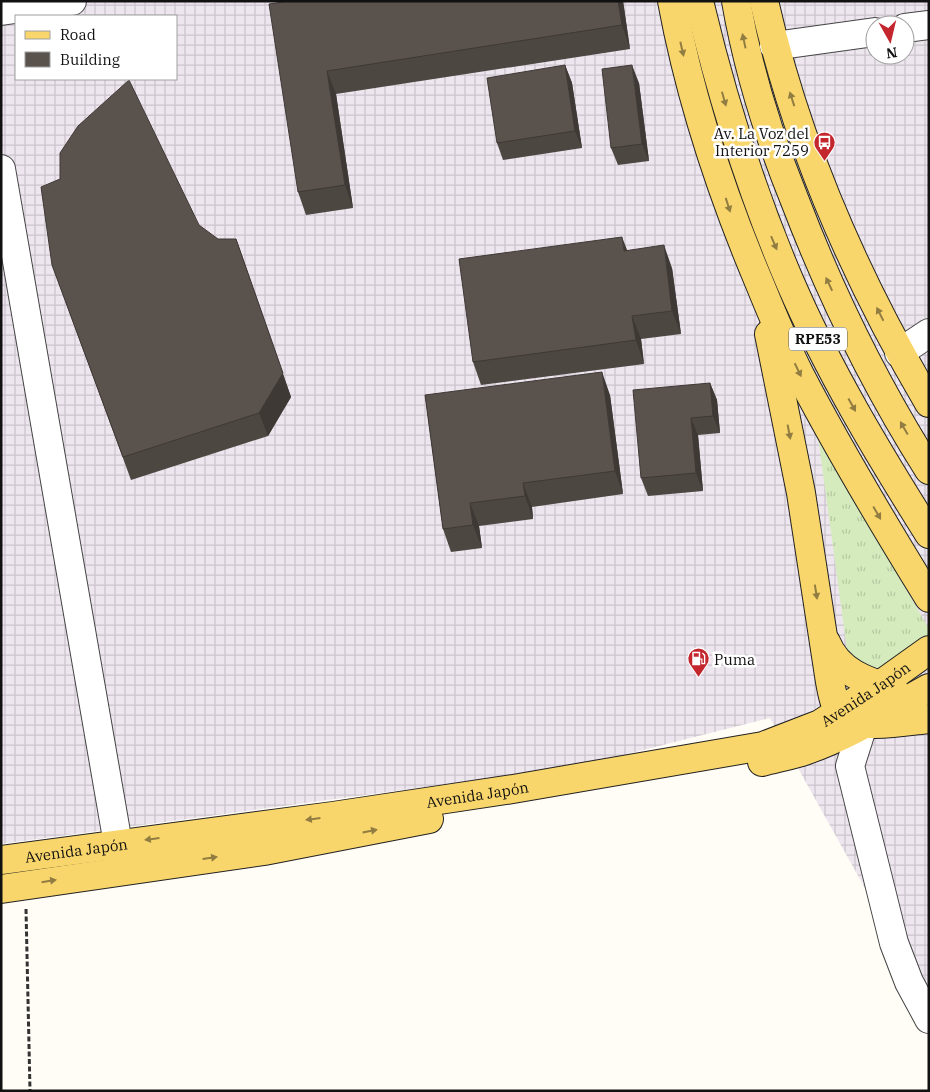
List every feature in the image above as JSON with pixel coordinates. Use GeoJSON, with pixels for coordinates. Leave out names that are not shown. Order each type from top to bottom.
{"type":"FeatureCollection","features":[{"type":"Feature","properties":{"kind":"main road"},"geometry":{"type":"LineString","coordinates":[[672,1],[690,84],[730,212],[778,330],[832,435],[884,526],[929,598]]}},
{"type":"Feature","properties":{"kind":"main road","name":"RPE53"},"geometry":{"type":"LineString","coordinates":[[698,1],[733,131],[752,187],[791,284],[870,439],[929,534]]}},
{"type":"Feature","properties":{"kind":"main road","name":"RPE53"},"geometry":{"type":"LineString","coordinates":[[736,1],[748,58],[766,122],[804,224],[868,365],[929,470]]}},
{"type":"Feature","properties":{"kind":"main road"},"geometry":{"type":"LineString","coordinates":[[764,1],[774,46],[827,200],[899,353],[929,403]]}},
{"type":"Feature","properties":{"kind":"main road"},"geometry":{"type":"LineString","coordinates":[[758,282],[801,493],[832,692],[839,713],[848,720],[863,725],[929,719]]}},
{"type":"Feature","properties":{"kind":"main road"},"geometry":{"type":"LineString","coordinates":[[822,633],[829,649],[846,670],[880,685],[922,692]]}},
{"type":"Feature","properties":{"kind":"main road","name":"Avenida Japón"},"geometry":{"type":"LineString","coordinates":[[13,887],[307,844],[482,810],[757,763],[800,742],[820,724],[839,713],[929,650]]}},
{"type":"Feature","properties":{"kind":"main road","name":"Avenida Japón"},"geometry":{"type":"LineString","coordinates":[[1,860],[333,816],[513,789],[762,746],[800,742],[863,725],[922,692]]}},
{"type":"Feature","properties":{"kind":"street"},"geometry":{"type":"LineString","coordinates":[[1,11],[72,1]]}},
{"type":"Feature","properties":{"kind":"street"},"geometry":{"type":"LineString","coordinates":[[915,27],[929,25]]}},
{"type":"Feature","properties":{"kind":"street"},"geometry":{"type":"LineString","coordinates":[[774,46],[865,33]]}},
{"type":"Feature","properties":{"kind":"street"},"geometry":{"type":"LineString","coordinates":[[1,169],[122,870]]}},
{"type":"Feature","properties":{"kind":"street"},"geometry":{"type":"LineString","coordinates":[[899,353],[929,333]]}},
{"type":"Feature","properties":{"kind":"street"},"geometry":{"type":"LineString","coordinates":[[863,725],[850,766],[896,949],[909,982],[929,1019]]}},
{"type":"Feature","properties":{"kind":"street"},"geometry":{"type":"LineString","coordinates":[[800,742],[850,766]]}},
{"type":"Feature","properties":{"kind":"path"},"geometry":{"type":"LineString","coordinates":[[13,887],[30,1091]]}},
{"type":"Feature","properties":{"kind":"shaded area"},"geometry":{"type":"Polygon","coordinates":[[[1,1],[929,1],[929,1003],[770,718],[580,766],[1,844],[1,1]]]}},
{"type":"Feature","properties":{"kind":"green space"},"geometry":{"type":"Polygon","coordinates":[[[818,437],[929,629],[929,645],[878,677],[864,668],[847,650],[818,437]]]}},
{"type":"Feature","properties":{"kind":"building"},"geometry":{"type":"Polygon","coordinates":[[[290,1],[618,1],[622,25],[327,71],[345,185],[298,192],[269,4],[290,1]]]}},
{"type":"Feature","properties":{"kind":"building"},"geometry":{"type":"Polygon","coordinates":[[[565,65],[575,131],[497,143],[487,78],[565,65]]]}},
{"type":"Feature","properties":{"kind":"building"},"geometry":{"type":"Polygon","coordinates":[[[632,65],[642,144],[611,148],[602,69],[632,65]]]}},
{"type":"Feature","properties":{"kind":"building"},"geometry":{"type":"Polygon","coordinates":[[[129,80],[199,225],[218,239],[236,239],[283,373],[259,413],[123,457],[52,265],[41,187],[60,179],[60,153],[78,126],[129,80]]]}},
{"type":"Feature","properties":{"kind":"building"},"geometry":{"type":"Polygon","coordinates":[[[622,237],[624,251],[664,245],[672,311],[632,316],[636,340],[473,362],[459,259],[622,237]]]}},
{"type":"Feature","properties":{"kind":"building"},"geometry":{"type":"Polygon","coordinates":[[[602,372],[615,471],[523,483],[525,496],[470,503],[473,525],[443,529],[425,395],[602,372]]]}},
{"type":"Feature","properties":{"kind":"building"},"geometry":{"type":"Polygon","coordinates":[[[710,383],[713,416],[691,418],[696,473],[641,478],[633,390],[710,383]]]}},
{"type":"Feature","properties":{"kind":"place","name":"Av. La Voz del Interior 7259"},"geometry":{"type":"Point","coordinates":[825,161]}},
{"type":"Feature","properties":{"kind":"place","name":"Puma"},"geometry":{"type":"Point","coordinates":[698,678]}}]}
